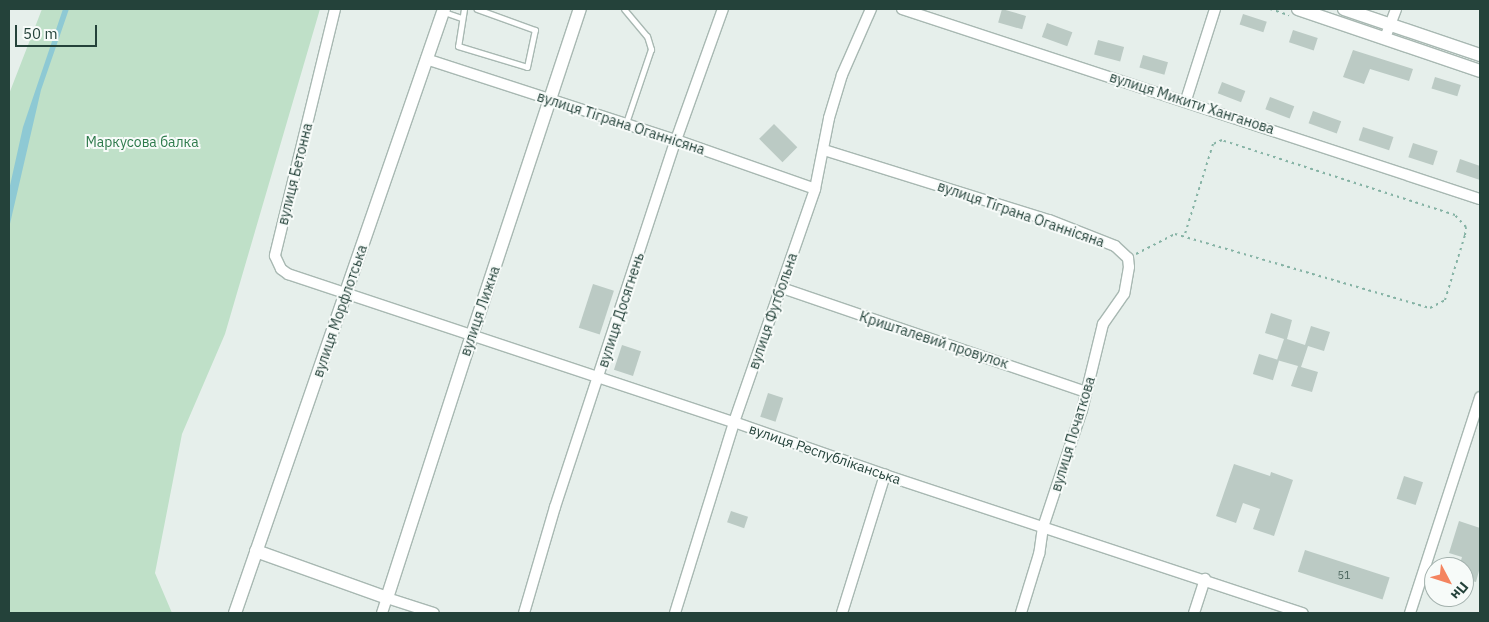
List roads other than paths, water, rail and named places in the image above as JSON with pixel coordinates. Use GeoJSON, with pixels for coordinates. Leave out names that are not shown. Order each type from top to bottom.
{"type":"FeatureCollection","features":[{"type":"Feature","properties":{"kind":"street","name":"вулиця Бетонна"},"geometry":{"type":"LineString","coordinates":[[336,9],[275,256],[281,268],[288,274],[347,294]]}},
{"type":"Feature","properties":{"kind":"street","name":"вулиця Лижна"},"geometry":{"type":"LineString","coordinates":[[382,613],[472,335],[552,100],[580,9]]}},
{"type":"Feature","properties":{"kind":"street","name":"вулиця Досягнень"},"geometry":{"type":"LineString","coordinates":[[524,613],[555,507],[600,378],[676,140],[723,9]]}},
{"type":"Feature","properties":{"kind":"street","name":"вулиця Футбольна"},"geometry":{"type":"LineString","coordinates":[[675,613],[734,422],[815,189],[829,118],[842,75],[871,9]]}},
{"type":"Feature","properties":{"kind":"street","name":"вулиця Микити Ханганова"},"geometry":{"type":"LineString","coordinates":[[902,9],[1186,100],[1480,199]]}},
{"type":"Feature","properties":{"kind":"street"},"geometry":{"type":"LineString","coordinates":[[1186,100],[1215,9]]}},
{"type":"Feature","properties":{"kind":"street"},"geometry":{"type":"LineString","coordinates":[[1298,9],[1480,71]]}},
{"type":"Feature","properties":{"kind":"street"},"geometry":{"type":"LineString","coordinates":[[1344,9],[1480,55]]}},
{"type":"Feature","properties":{"kind":"street"},"geometry":{"type":"LineString","coordinates":[[1385,38],[1396,9]]}},
{"type":"Feature","properties":{"kind":"street","name":"вулиця Морфлотська"},"geometry":{"type":"LineString","coordinates":[[235,613],[444,10]]}},
{"type":"Feature","properties":{"kind":"street","name":"вулиця Тіграна Оганнісяна"},"geometry":{"type":"LineString","coordinates":[[426,59],[676,140],[815,189]]}},
{"type":"Feature","properties":{"kind":"street","name":"вулиця Тіграна Оганнісяна"},"geometry":{"type":"LineString","coordinates":[[824,150],[1049,220],[1115,246],[1128,258]]}},
{"type":"Feature","properties":{"kind":"street","name":"вулиця Початкова"},"geometry":{"type":"LineString","coordinates":[[1022,613],[1039,554],[1043,528],[1072,443],[1103,324],[1124,294],[1130,267],[1128,258]]}},
{"type":"Feature","properties":{"kind":"street","name":"Кришталевий провулок"},"geometry":{"type":"LineString","coordinates":[[782,288],[1086,392]]}},
{"type":"Feature","properties":{"kind":"street","name":"вулиця Республіканська"},"geometry":{"type":"LineString","coordinates":[[347,294],[734,422],[1043,528],[1205,579],[1303,613]]}},
{"type":"Feature","properties":{"kind":"street"},"geometry":{"type":"LineString","coordinates":[[1410,613],[1480,397]]}},
{"type":"Feature","properties":{"kind":"street"},"geometry":{"type":"LineString","coordinates":[[842,613],[885,475]]}},
{"type":"Feature","properties":{"kind":"street"},"geometry":{"type":"LineString","coordinates":[[256,552],[434,613]]}},
{"type":"Feature","properties":{"kind":"street"},"geometry":{"type":"LineString","coordinates":[[1194,613],[1205,579]]}},
{"type":"Feature","properties":{"kind":"lane"},"geometry":{"type":"LineString","coordinates":[[464,9],[461,18],[458,46],[527,67],[535,30],[477,9]]}},
{"type":"Feature","properties":{"kind":"lane"},"geometry":{"type":"LineString","coordinates":[[624,9],[647,36],[651,49],[626,124]]}},
{"type":"Feature","properties":{"kind":"lane"},"geometry":{"type":"LineString","coordinates":[[444,10],[461,18]]}},
{"type":"Feature","properties":{"kind":"water"},"geometry":{"type":"Polygon","coordinates":[[[63,9],[69,9],[41,90],[9,228],[9,190],[23,127],[63,9]]]}},
{"type":"Feature","properties":{"kind":"park label","name":"Маркусова балка"},"geometry":{"type":"Point","coordinates":[142,142]}}]}
